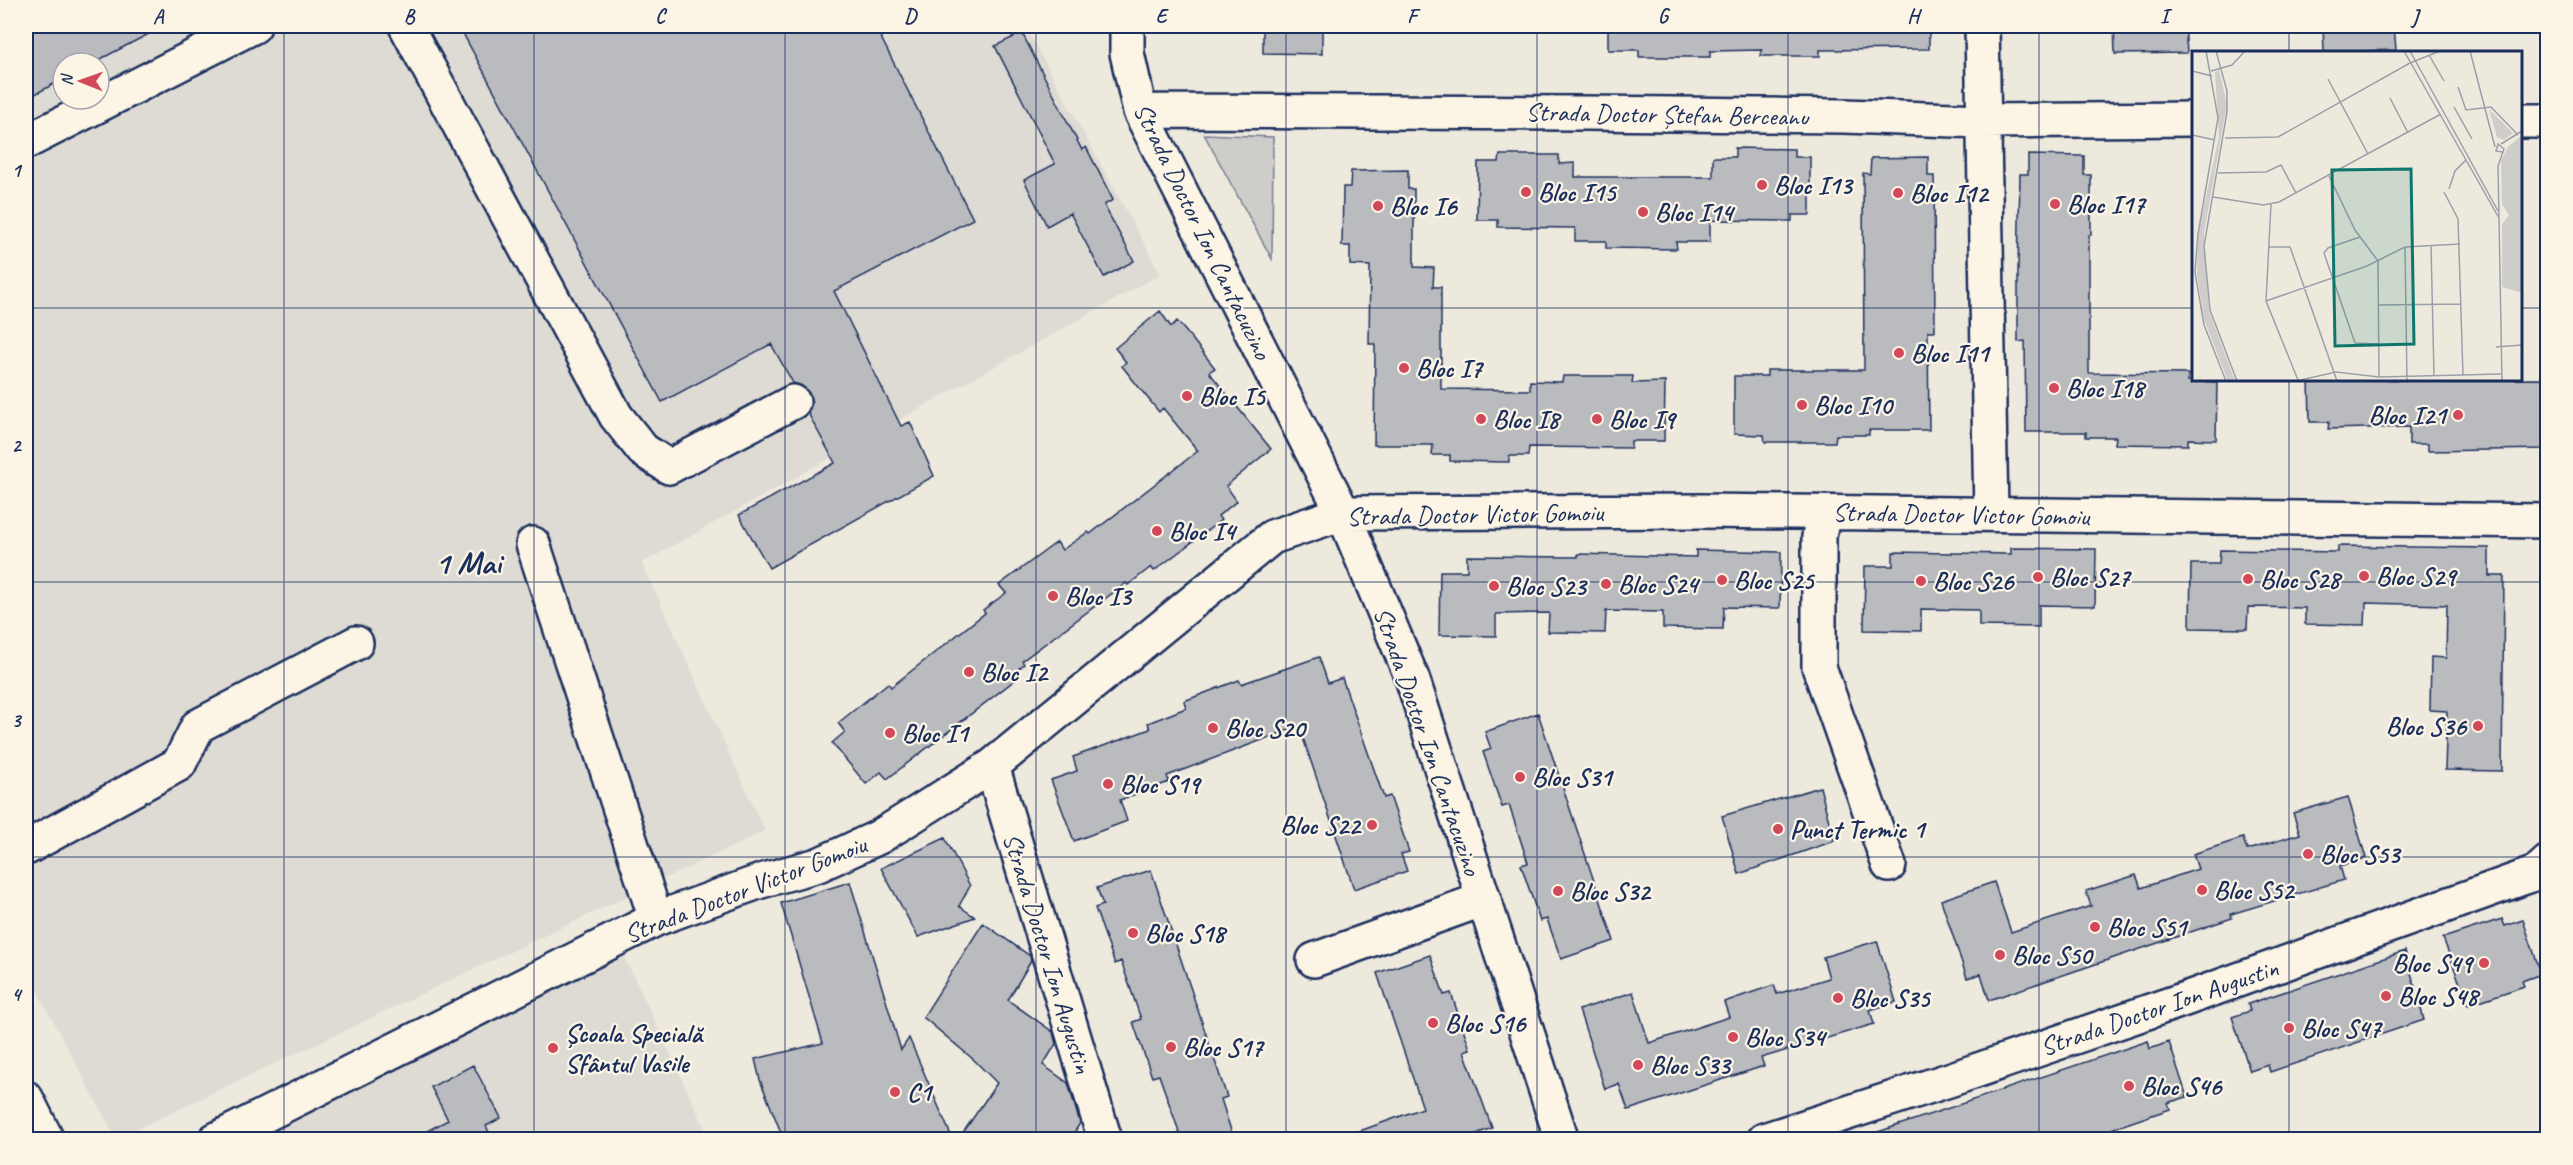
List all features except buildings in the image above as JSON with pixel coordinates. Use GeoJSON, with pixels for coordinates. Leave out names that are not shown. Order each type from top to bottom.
{"type":"FeatureCollection","features":[{"type":"Feature","properties":{"kind":"street"},"geometry":{"type":"LineString","coordinates":[[26,142],[254,26]]}},
{"type":"Feature","properties":{"kind":"street"},"geometry":{"type":"LineString","coordinates":[[406,26],[616,416],[642,450],[669,467],[793,402]]}},
{"type":"Feature","properties":{"kind":"street","name":"Strada Doctor Ion Cantacuzino"},"geometry":{"type":"LineString","coordinates":[[1127,26],[1126,53],[1140,111],[1342,513],[1412,678],[1562,1140]]}},
{"type":"Feature","properties":{"kind":"street"},"geometry":{"type":"LineString","coordinates":[[1982,26],[1991,514]]}},
{"type":"Feature","properties":{"kind":"street","name":"Strada Doctor Ștefan Berceanu"},"geometry":{"type":"LineString","coordinates":[[1140,111],[1574,112],[1844,116],[1982,121],[2192,119]]}},
{"type":"Feature","properties":{"kind":"street"},"geometry":{"type":"LineString","coordinates":[[2522,121],[2547,121]]}},
{"type":"Feature","properties":{"kind":"street","name":"Strada Doctor Victor Gomoiu"},"geometry":{"type":"LineString","coordinates":[[215,1140],[656,919],[761,881],[818,865],[879,837],[992,766],[1272,537],[1342,513],[1991,514],[2547,521]]}},
{"type":"Feature","properties":{"kind":"street"},"geometry":{"type":"LineString","coordinates":[[1823,513],[1819,537],[1819,667],[1889,865]]}},
{"type":"Feature","properties":{"kind":"street"},"geometry":{"type":"LineString","coordinates":[[533,544],[656,919]]}},
{"type":"Feature","properties":{"kind":"street"},"geometry":{"type":"LineString","coordinates":[[26,848],[179,764],[198,726],[356,643]]}},
{"type":"Feature","properties":{"kind":"street","name":"Strada Doctor Ion Augustin"},"geometry":{"type":"LineString","coordinates":[[992,766],[1105,1140]]}},
{"type":"Feature","properties":{"kind":"street","name":"Strada Doctor Ion Augustin"},"geometry":{"type":"LineString","coordinates":[[1764,1140],[1953,1079],[2185,999],[2535,873],[2547,862]]}},
{"type":"Feature","properties":{"kind":"street"},"geometry":{"type":"LineString","coordinates":[[1314,960],[1484,899]]}},
{"type":"Feature","properties":{"kind":"street"},"geometry":{"type":"LineString","coordinates":[[26,1098],[47,1140]]}},
{"type":"Feature","properties":{"kind":"shaded area"},"geometry":{"type":"Polygon","coordinates":[[[26,26],[1025,26],[1161,274],[642,563],[765,831],[116,1139],[26,970],[26,26]]]}},
{"type":"Feature","properties":{"kind":"shaded area"},"geometry":{"type":"Polygon","coordinates":[[[1204,134],[1273,137],[1272,259],[1204,134]]]}},
{"type":"Feature","properties":{"kind":"shaded area","name":"Școala Specială Sfântul Vasile"},"geometry":{"type":"Polygon","coordinates":[[[624,956],[710,1139],[254,1140],[624,956]]]}},
{"type":"Feature","properties":{"kind":"place","name":"Bloc I13"},"geometry":{"type":"Point","coordinates":[1762,185]}},
{"type":"Feature","properties":{"kind":"place","name":"Bloc I15"},"geometry":{"type":"Point","coordinates":[1526,192]}},
{"type":"Feature","properties":{"kind":"place","name":"Bloc I12"},"geometry":{"type":"Point","coordinates":[1898,193]}},
{"type":"Feature","properties":{"kind":"place","name":"Bloc I17"},"geometry":{"type":"Point","coordinates":[2055,204]}},
{"type":"Feature","properties":{"kind":"place","name":"Bloc I6"},"geometry":{"type":"Point","coordinates":[1378,206]}},
{"type":"Feature","properties":{"kind":"place","name":"Bloc I14"},"geometry":{"type":"Point","coordinates":[1643,212]}},
{"type":"Feature","properties":{"kind":"place","name":"Bloc I11"},"geometry":{"type":"Point","coordinates":[1899,353]}},
{"type":"Feature","properties":{"kind":"place","name":"Bloc I7"},"geometry":{"type":"Point","coordinates":[1404,368]}},
{"type":"Feature","properties":{"kind":"place","name":"Bloc I18"},"geometry":{"type":"Point","coordinates":[2054,388]}},
{"type":"Feature","properties":{"kind":"place","name":"Bloc I5"},"geometry":{"type":"Point","coordinates":[1187,396]}},
{"type":"Feature","properties":{"kind":"place","name":"Bloc I10"},"geometry":{"type":"Point","coordinates":[1802,405]}},
{"type":"Feature","properties":{"kind":"place","name":"Bloc I21"},"geometry":{"type":"Point","coordinates":[2458,415]}},
{"type":"Feature","properties":{"kind":"place","name":"Bloc I8"},"geometry":{"type":"Point","coordinates":[1481,419]}},
{"type":"Feature","properties":{"kind":"place","name":"Bloc I9"},"geometry":{"type":"Point","coordinates":[1597,419]}},
{"type":"Feature","properties":{"kind":"place","name":"Bloc I4"},"geometry":{"type":"Point","coordinates":[1157,531]}},
{"type":"Feature","properties":{"kind":"place","name":"Bloc S29"},"geometry":{"type":"Point","coordinates":[2364,576]}},
{"type":"Feature","properties":{"kind":"place","name":"Bloc S27"},"geometry":{"type":"Point","coordinates":[2038,577]}},
{"type":"Feature","properties":{"kind":"place","name":"Bloc S28"},"geometry":{"type":"Point","coordinates":[2248,579]}},
{"type":"Feature","properties":{"kind":"place","name":"Bloc S25"},"geometry":{"type":"Point","coordinates":[1722,580]}},
{"type":"Feature","properties":{"kind":"place","name":"Bloc S26"},"geometry":{"type":"Point","coordinates":[1921,581]}},
{"type":"Feature","properties":{"kind":"place","name":"Bloc S24"},"geometry":{"type":"Point","coordinates":[1606,584]}},
{"type":"Feature","properties":{"kind":"place","name":"Bloc S23"},"geometry":{"type":"Point","coordinates":[1494,586]}},
{"type":"Feature","properties":{"kind":"place","name":"Bloc I3"},"geometry":{"type":"Point","coordinates":[1053,596]}},
{"type":"Feature","properties":{"kind":"place","name":"Bloc I2"},"geometry":{"type":"Point","coordinates":[969,672]}},
{"type":"Feature","properties":{"kind":"place","name":"Bloc S36"},"geometry":{"type":"Point","coordinates":[2478,726]}},
{"type":"Feature","properties":{"kind":"place","name":"Bloc S20"},"geometry":{"type":"Point","coordinates":[1213,728]}},
{"type":"Feature","properties":{"kind":"place","name":"Bloc I1"},"geometry":{"type":"Point","coordinates":[890,733]}},
{"type":"Feature","properties":{"kind":"place","name":"Bloc S31"},"geometry":{"type":"Point","coordinates":[1520,777]}},
{"type":"Feature","properties":{"kind":"place","name":"Bloc S19"},"geometry":{"type":"Point","coordinates":[1108,784]}},
{"type":"Feature","properties":{"kind":"place","name":"Bloc S22"},"geometry":{"type":"Point","coordinates":[1372,825]}},
{"type":"Feature","properties":{"kind":"place","name":"Punct Termic 1"},"geometry":{"type":"Point","coordinates":[1778,829]}},
{"type":"Feature","properties":{"kind":"place","name":"Bloc S53"},"geometry":{"type":"Point","coordinates":[2308,854]}},
{"type":"Feature","properties":{"kind":"place","name":"Bloc S52"},"geometry":{"type":"Point","coordinates":[2202,890]}},
{"type":"Feature","properties":{"kind":"place","name":"Bloc S32"},"geometry":{"type":"Point","coordinates":[1558,891]}},
{"type":"Feature","properties":{"kind":"place","name":"Bloc S51"},"geometry":{"type":"Point","coordinates":[2095,927]}},
{"type":"Feature","properties":{"kind":"place","name":"Bloc S18"},"geometry":{"type":"Point","coordinates":[1133,933]}},
{"type":"Feature","properties":{"kind":"place","name":"Bloc S50"},"geometry":{"type":"Point","coordinates":[2000,955]}},
{"type":"Feature","properties":{"kind":"place","name":"Bloc S49"},"geometry":{"type":"Point","coordinates":[2484,963]}},
{"type":"Feature","properties":{"kind":"place","name":"Bloc S48"},"geometry":{"type":"Point","coordinates":[2386,996]}},
{"type":"Feature","properties":{"kind":"place","name":"Bloc S35"},"geometry":{"type":"Point","coordinates":[1838,998]}},
{"type":"Feature","properties":{"kind":"place","name":"Bloc S16"},"geometry":{"type":"Point","coordinates":[1433,1023]}},
{"type":"Feature","properties":{"kind":"place","name":"Bloc S47"},"geometry":{"type":"Point","coordinates":[2289,1028]}},
{"type":"Feature","properties":{"kind":"place","name":"Bloc S34"},"geometry":{"type":"Point","coordinates":[1733,1037]}},
{"type":"Feature","properties":{"kind":"place","name":"Bloc S17"},"geometry":{"type":"Point","coordinates":[1171,1047]}},
{"type":"Feature","properties":{"kind":"place","name":"Școala Specială Sfântul Vasile"},"geometry":{"type":"Point","coordinates":[553,1048]}},
{"type":"Feature","properties":{"kind":"place","name":"Bloc S33"},"geometry":{"type":"Point","coordinates":[1638,1065]}},
{"type":"Feature","properties":{"kind":"place","name":"Bloc S46"},"geometry":{"type":"Point","coordinates":[2129,1086]}},
{"type":"Feature","properties":{"kind":"place","name":"C1"},"geometry":{"type":"Point","coordinates":[895,1092]}},
{"type":"Feature","properties":{"kind":"district","name":"1 Mai"},"geometry":{"type":"Point","coordinates":[468,562]}}]}
